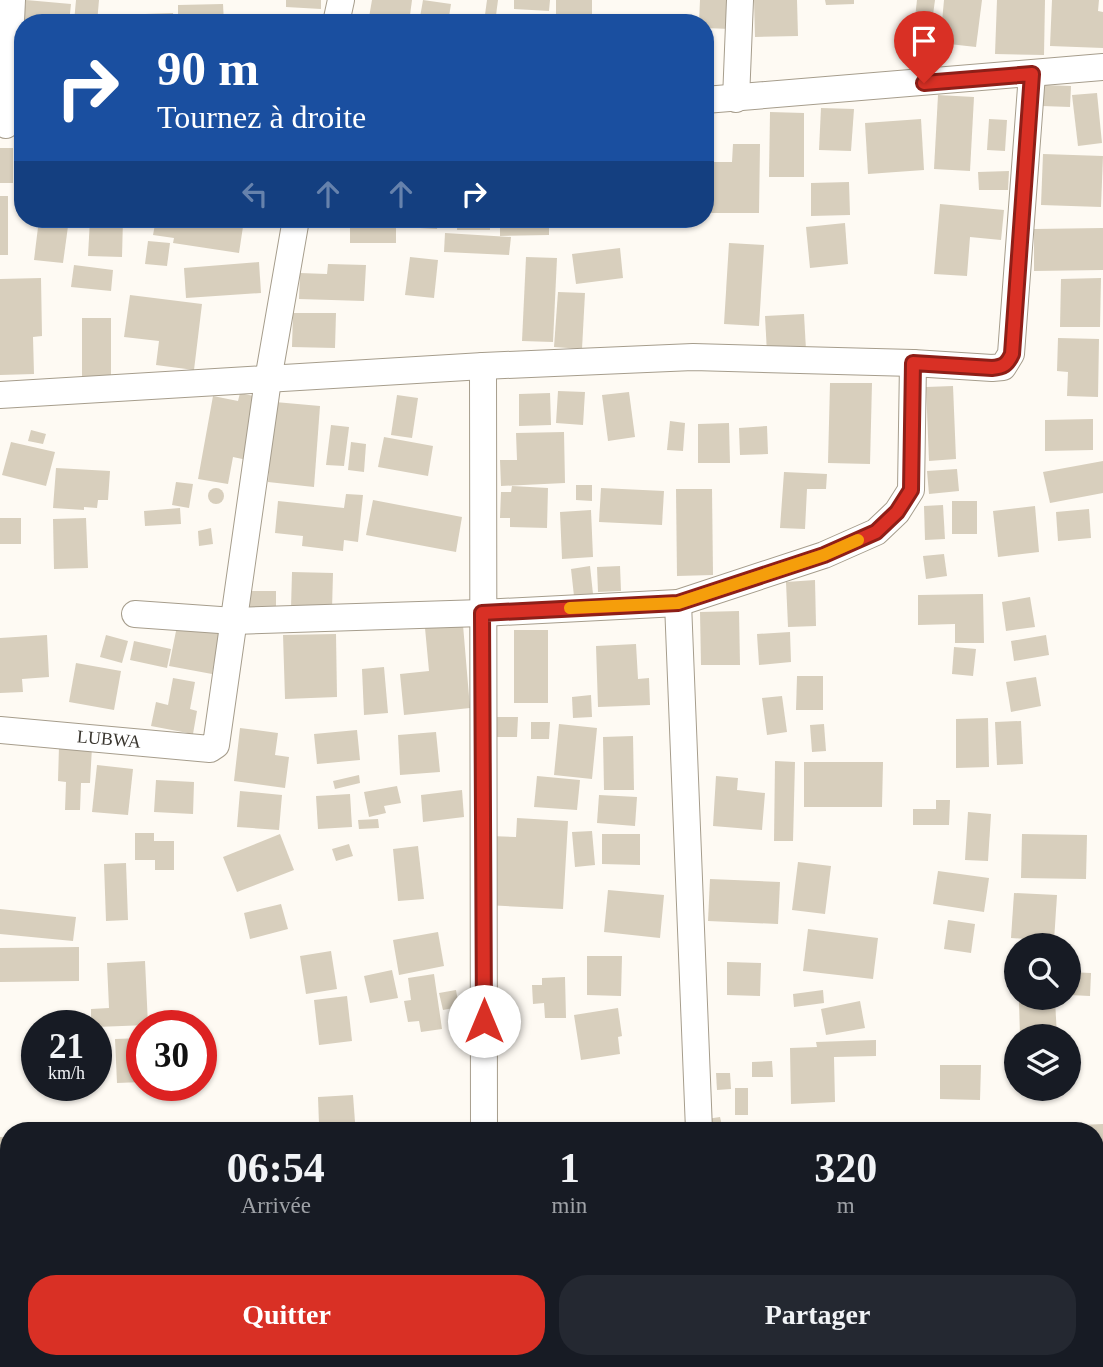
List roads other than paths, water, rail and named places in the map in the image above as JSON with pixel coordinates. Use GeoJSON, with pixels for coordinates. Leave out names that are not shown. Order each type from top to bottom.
{"type":"FeatureCollection","features":[{"type":"Feature","properties":{"kind":"street"},"geometry":{"type":"LineString","coordinates":[[10,125],[12,0]]}},
{"type":"Feature","properties":{"kind":"street"},"geometry":{"type":"LineString","coordinates":[[736,99],[740,0]]}},
{"type":"Feature","properties":{"kind":"street"},"geometry":{"type":"LineString","coordinates":[[714,100],[1103,67]]}},
{"type":"Feature","properties":{"kind":"street"},"geometry":{"type":"LineString","coordinates":[[0,396],[483,366],[693,357],[1003,367],[1012,354],[1032,74]]}},
{"type":"Feature","properties":{"kind":"street"},"geometry":{"type":"LineString","coordinates":[[234,621],[268,380],[294,228]]}},
{"type":"Feature","properties":{"kind":"street"},"geometry":{"type":"LineString","coordinates":[[135,614],[234,621],[678,603],[824,555],[876,532],[897,512],[911,490],[913,363]]}},
{"type":"Feature","properties":{"kind":"street"},"geometry":{"type":"LineString","coordinates":[[483,366],[484,1122]]}},
{"type":"Feature","properties":{"kind":"street"},"geometry":{"type":"LineString","coordinates":[[678,603],[699,1122]]}},
{"type":"Feature","properties":{"kind":"street","name":"LUBWA"},"geometry":{"type":"LineString","coordinates":[[0,730],[210,749],[216,745],[234,621]]}}]}
